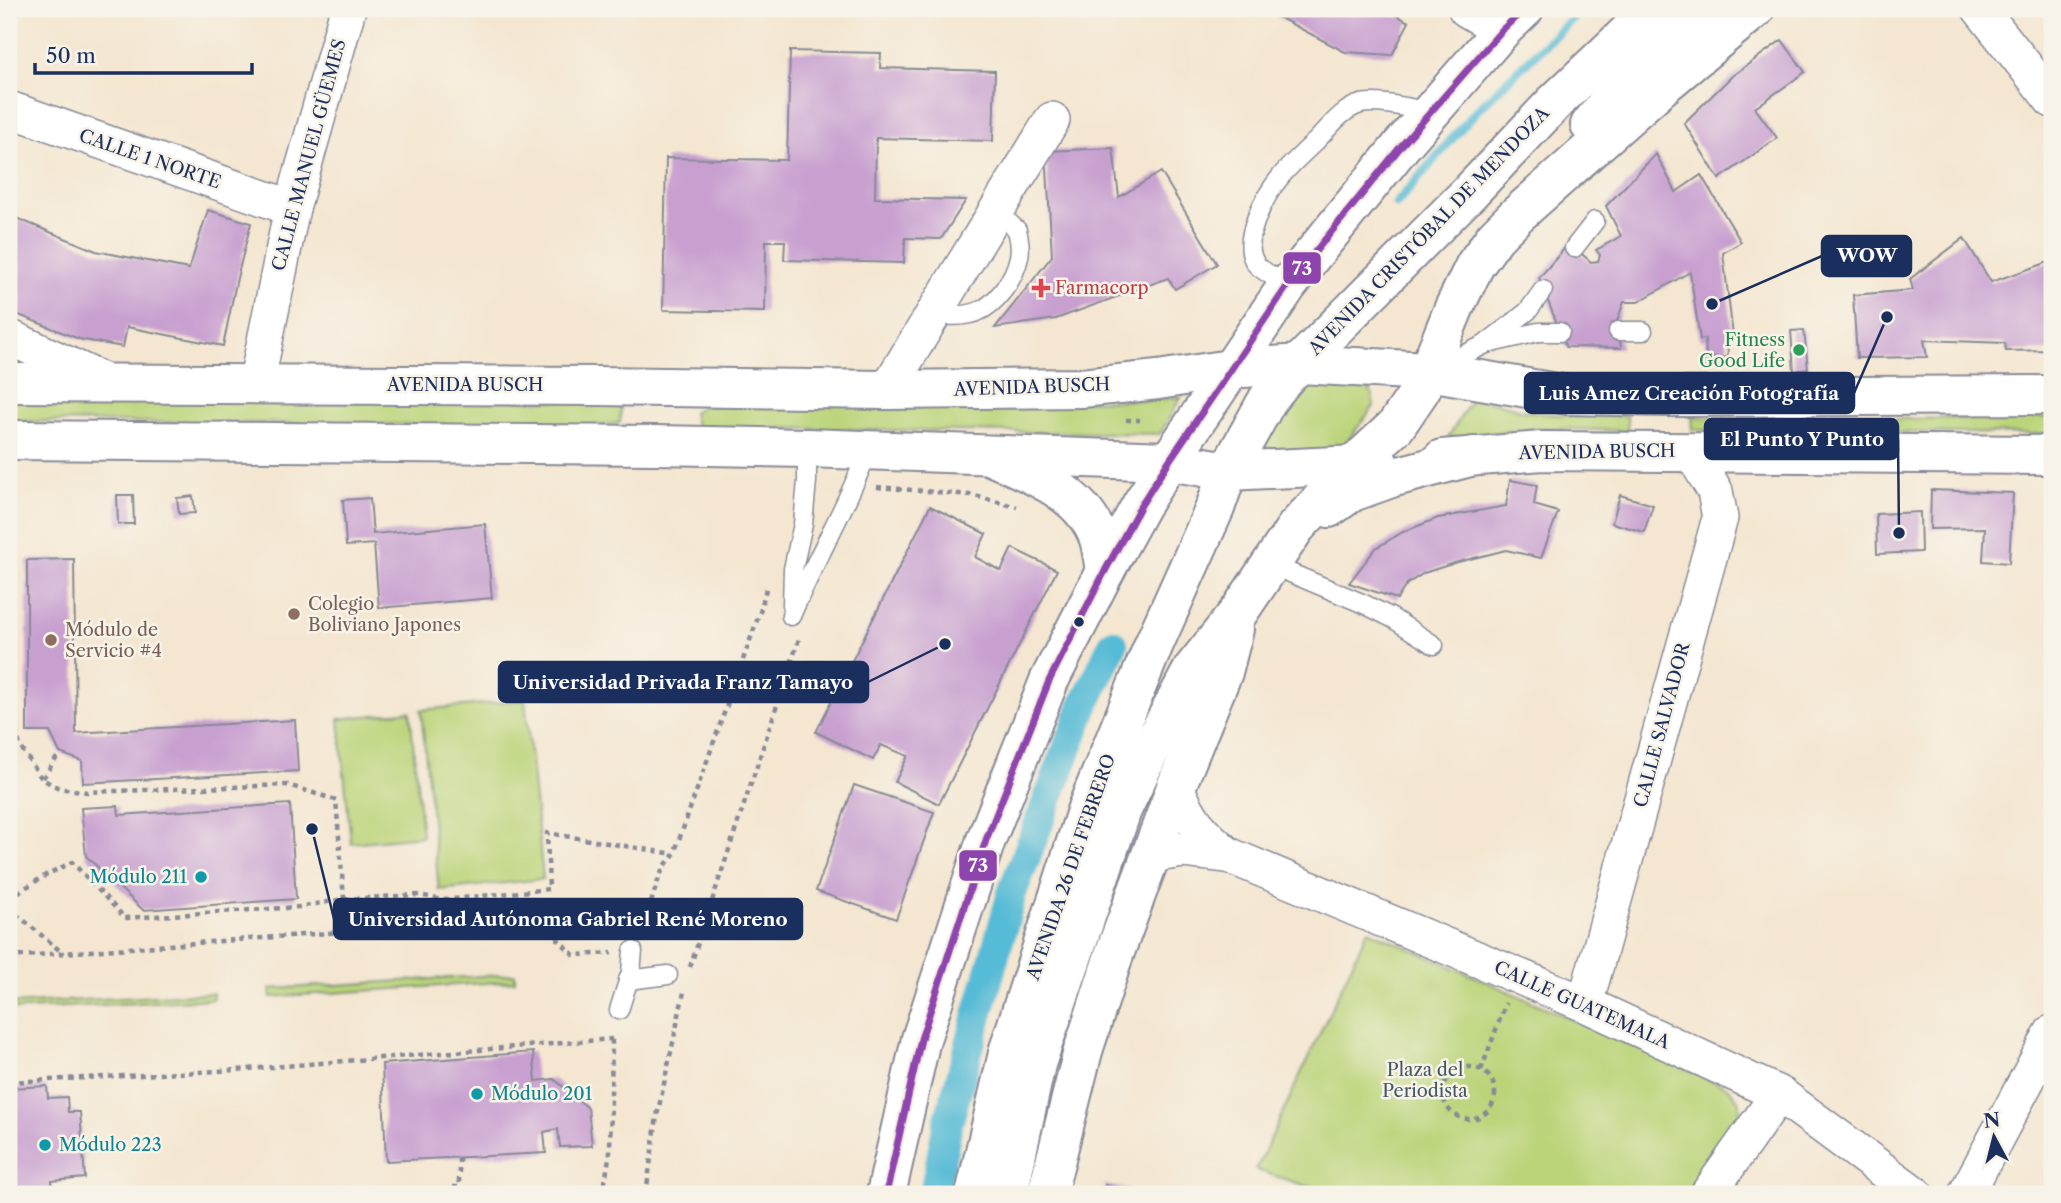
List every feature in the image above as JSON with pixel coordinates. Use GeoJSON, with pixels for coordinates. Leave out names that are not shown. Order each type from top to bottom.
{"type":"FeatureCollection","features":[{"type":"Feature","properties":{"kind":"main road","name":"AVENIDA CRISTÓBAL DE MENDOZA"},"geometry":{"type":"LineString","coordinates":[[1228,471],[1268,399],[1286,377],[1554,103],[1653,9]]}},
{"type":"Feature","properties":{"kind":"main road"},"geometry":{"type":"LineString","coordinates":[[1518,214],[1638,66],[1704,9]]}},
{"type":"Feature","properties":{"kind":"main road"},"geometry":{"type":"LineString","coordinates":[[1353,466],[1396,426],[1421,389],[1454,308],[1475,265],[1495,237],[1661,87],[1755,9]]}},
{"type":"Feature","properties":{"kind":"main road"},"geometry":{"type":"LineString","coordinates":[[886,1194],[921,1039],[986,840],[1049,681],[1105,570],[1169,461],[1288,285],[1431,112],[1513,19]]}},
{"type":"Feature","properties":{"kind":"main road","name":"AVENIDA BUSCH"},"geometry":{"type":"LineString","coordinates":[[9,383],[887,390],[1081,388],[1230,369],[1299,364],[1429,371],[1568,395],[2052,395]]}},
{"type":"Feature","properties":{"kind":"main road"},"geometry":{"type":"LineString","coordinates":[[656,445],[658,416],[664,408],[676,402],[776,405],[822,389]]}},
{"type":"Feature","properties":{"kind":"main road"},"geometry":{"type":"LineString","coordinates":[[1669,397],[1658,403],[1652,413],[1650,425],[1654,436],[1662,444],[1683,451]]}},
{"type":"Feature","properties":{"kind":"main road","name":"AVENIDA BUSCH"},"geometry":{"type":"LineString","coordinates":[[9,440],[656,445],[807,449],[862,468],[990,456],[1169,461],[1228,471],[1353,466],[1542,451],[2052,455]]}},
{"type":"Feature","properties":{"kind":"main road"},"geometry":{"type":"LineString","coordinates":[[990,456],[1046,480],[1074,502],[1089,519],[1099,538],[1105,570]]}},
{"type":"Feature","properties":{"kind":"main road"},"geometry":{"type":"LineString","coordinates":[[1279,551],[1352,492],[1391,478],[1474,456]]}},
{"type":"Feature","properties":{"kind":"main road","name":"AVENIDA 26 DE FEBRERO"},"geometry":{"type":"LineString","coordinates":[[1008,1194],[1036,1064],[1122,810],[1155,740],[1193,669],[1238,613],[1296,527],[1353,466]]}},
{"type":"Feature","properties":{"kind":"main road","name":"AVENIDA 26 DE FEBRERO"},"geometry":{"type":"LineString","coordinates":[[975,1194],[1009,1049],[1087,808],[1154,644],[1215,508],[1228,471]]}},
{"type":"Feature","properties":{"kind":"main road","name":"AVENIDA 26 DE FEBRERO"},"geometry":{"type":"LineString","coordinates":[[1047,1194],[1083,1051],[1115,952],[1176,787],[1223,672],[1238,613]]}},
{"type":"Feature","properties":{"kind":"street","name":"CALLE MANUEL GÜEMES"},"geometry":{"type":"LineString","coordinates":[[256,385],[292,208],[348,9]]}},
{"type":"Feature","properties":{"kind":"street"},"geometry":{"type":"LineString","coordinates":[[1466,9],[1513,19]]}},
{"type":"Feature","properties":{"kind":"street"},"geometry":{"type":"LineString","coordinates":[[1980,9],[2052,100]]}},
{"type":"Feature","properties":{"kind":"street","name":"CALLE 1 NORTE"},"geometry":{"type":"LineString","coordinates":[[9,109],[292,208]]}},
{"type":"Feature","properties":{"kind":"street"},"geometry":{"type":"LineString","coordinates":[[887,390],[1052,120]]}},
{"type":"Feature","properties":{"kind":"street"},"geometry":{"type":"LineString","coordinates":[[9,337],[110,384]]}},
{"type":"Feature","properties":{"kind":"street","name":"CALLE SALVADOR"},"geometry":{"type":"LineString","coordinates":[[1585,1004],[1720,518],[1716,491],[1683,451]]}},
{"type":"Feature","properties":{"kind":"street","name":"CALLE GUATEMALA"},"geometry":{"type":"LineString","coordinates":[[1176,787],[1185,810],[1197,827],[1227,855]]}},
{"type":"Feature","properties":{"kind":"street","name":"CALLE GUATEMALA"},"geometry":{"type":"LineString","coordinates":[[1150,855],[1184,850],[1227,855],[1585,1004],[1781,1094],[1915,1194]]}},
{"type":"Feature","properties":{"kind":"street"},"geometry":{"type":"LineString","coordinates":[[1966,1194],[2052,1033]]}},
{"type":"Feature","properties":{"kind":"street"},"geometry":{"type":"LineString","coordinates":[[1708,1194],[1781,1094]]}},
{"type":"Feature","properties":{"kind":"lane"},"geometry":{"type":"LineString","coordinates":[[1288,285],[1256,265],[1251,249],[1252,229],[1280,176],[1342,114],[1359,105],[1367,103],[1431,112]]}},
{"type":"Feature","properties":{"kind":"lane"},"geometry":{"type":"LineString","coordinates":[[933,315],[975,313],[998,296],[1012,275],[1019,257],[1017,230],[995,214]]}},
{"type":"Feature","properties":{"kind":"lane"},"geometry":{"type":"LineString","coordinates":[[1574,248],[1594,221]]}},
{"type":"Feature","properties":{"kind":"lane"},"geometry":{"type":"LineString","coordinates":[[1484,345],[1528,311],[1543,290]]}},
{"type":"Feature","properties":{"kind":"lane"},"geometry":{"type":"LineString","coordinates":[[1618,331],[1643,331]]}},
{"type":"Feature","properties":{"kind":"lane"},"geometry":{"type":"LineString","coordinates":[[1429,371],[1484,345],[1538,332],[1560,332]]}},
{"type":"Feature","properties":{"kind":"lane"},"geometry":{"type":"LineString","coordinates":[[807,449],[803,524],[793,569],[791,616],[862,468]]}},
{"type":"Feature","properties":{"kind":"lane"},"geometry":{"type":"LineString","coordinates":[[1279,551],[1434,645]]}},
{"type":"Feature","properties":{"kind":"lane"},"geometry":{"type":"LineString","coordinates":[[619,1010],[633,951]]}},
{"type":"Feature","properties":{"kind":"lane"},"geometry":{"type":"LineString","coordinates":[[628,980],[668,975]]}},
{"type":"Feature","properties":{"kind":"path"},"geometry":{"type":"LineString","coordinates":[[862,468],[1020,508]]}},
{"type":"Feature","properties":{"kind":"path"},"geometry":{"type":"LineString","coordinates":[[535,917],[574,955],[633,951],[656,888],[674,854],[760,612],[771,573]]}},
{"type":"Feature","properties":{"kind":"path"},"geometry":{"type":"LineString","coordinates":[[687,976],[693,951],[719,881],[800,634]]}},
{"type":"Feature","properties":{"kind":"path"},"geometry":{"type":"LineString","coordinates":[[9,661],[14,724],[20,746],[43,779],[59,788],[87,792],[288,785],[336,800],[344,899]]}},
{"type":"Feature","properties":{"kind":"path"},"geometry":{"type":"LineString","coordinates":[[43,779],[60,753]]}},
{"type":"Feature","properties":{"kind":"path"},"geometry":{"type":"LineString","coordinates":[[9,898],[72,862],[125,918],[299,907],[344,899],[419,895],[443,900],[549,889],[547,833],[674,854]]}},
{"type":"Feature","properties":{"kind":"path"},"geometry":{"type":"LineString","coordinates":[[9,908],[64,954]]}},
{"type":"Feature","properties":{"kind":"path"},"geometry":{"type":"LineString","coordinates":[[9,957],[650,909]]}},
{"type":"Feature","properties":{"kind":"path"},"geometry":{"type":"LineString","coordinates":[[646,1194],[657,1116],[685,989]]}},
{"type":"Feature","properties":{"kind":"path"},"geometry":{"type":"LineString","coordinates":[[1481,1070],[1507,999]]}},
{"type":"Feature","properties":{"kind":"path"},"geometry":{"type":"LineString","coordinates":[[603,1194],[610,1152],[612,1038],[619,1010]]}},
{"type":"Feature","properties":{"kind":"path"},"geometry":{"type":"LineString","coordinates":[[9,1082],[236,1070],[612,1038]]}},
{"type":"Feature","properties":{"kind":"path"},"geometry":{"type":"LineString","coordinates":[[1461,1068],[1481,1070],[1489,1076],[1494,1085],[1493,1105],[1477,1118],[1466,1120],[1457,1117],[1443,1101],[1445,1081],[1461,1068]]}},
{"type":"Feature","properties":{"kind":"path"},"geometry":{"type":"LineString","coordinates":[[450,1194],[450,1187],[459,1186],[460,1157]]}},
{"type":"Feature","properties":{"kind":"green space"},"geometry":{"type":"Polygon","coordinates":[[[1309,381],[1366,384],[1374,406],[1344,445],[1334,452],[1275,452],[1264,443],[1288,392],[1309,381]]]}},
{"type":"Feature","properties":{"kind":"green space"},"geometry":{"type":"Polygon","coordinates":[[[9,396],[596,401],[621,408],[620,423],[595,426],[9,421],[9,396]]]}},
{"type":"Feature","properties":{"kind":"green space"},"geometry":{"type":"Polygon","coordinates":[[[1181,397],[1160,434],[696,427],[693,412],[704,405],[1148,400],[1181,397]]]}},
{"type":"Feature","properties":{"kind":"green space"},"geometry":{"type":"Polygon","coordinates":[[[1472,398],[1538,413],[1627,416],[1628,431],[1546,428],[1448,438],[1472,398]]]}},
{"type":"Feature","properties":{"kind":"green space"},"geometry":{"type":"Polygon","coordinates":[[[1692,417],[1826,420],[2052,417],[2052,434],[1693,430],[1692,417]]]}},
{"type":"Feature","properties":{"kind":"green space"},"geometry":{"type":"Polygon","coordinates":[[[525,700],[543,879],[439,890],[421,710],[525,700]]]}},
{"type":"Feature","properties":{"kind":"green space"},"geometry":{"type":"Polygon","coordinates":[[[410,711],[422,836],[351,843],[339,719],[410,711]]]}},
{"type":"Feature","properties":{"kind":"green space","name":"Plaza del Periodista"},"geometry":{"type":"Polygon","coordinates":[[[1368,930],[1729,1088],[1740,1102],[1739,1118],[1685,1194],[1381,1194],[1313,1188],[1256,1170],[1368,930]]]}},
{"type":"Feature","properties":{"kind":"green space"},"geometry":{"type":"Polygon","coordinates":[[[515,974],[515,981],[271,997],[270,989],[515,974]]]}},
{"type":"Feature","properties":{"kind":"green space"},"geometry":{"type":"Polygon","coordinates":[[[213,993],[213,999],[9,1010],[9,1004],[213,993]]]}},
{"type":"Feature","properties":{"kind":"building"},"geometry":{"type":"Polygon","coordinates":[[[1263,9],[1384,9],[1409,22],[1392,55],[1345,52],[1263,9]]]}},
{"type":"Feature","properties":{"kind":"building"},"geometry":{"type":"Polygon","coordinates":[[[1782,40],[1805,72],[1755,108],[1777,138],[1719,179],[1684,123],[1732,76],[1782,40]]]}},
{"type":"Feature","properties":{"kind":"building"},"geometry":{"type":"Polygon","coordinates":[[[790,51],[881,53],[880,68],[995,71],[993,141],[876,138],[875,198],[966,200],[941,239],[905,238],[904,263],[784,260],[785,241],[766,241],[765,312],[663,310],[666,158],[787,160],[790,51]]]}},
{"type":"Feature","properties":{"kind":"building"},"geometry":{"type":"Polygon","coordinates":[[[1113,148],[1119,197],[1161,172],[1217,264],[1175,289],[1168,278],[1056,319],[995,328],[1052,256],[1046,151],[1113,148]]]}},
{"type":"Feature","properties":{"kind":"building"},"geometry":{"type":"Polygon","coordinates":[[[1656,154],[1676,192],[1701,175],[1741,242],[1723,253],[1733,336],[1727,337],[1728,357],[1706,358],[1705,339],[1700,340],[1690,272],[1638,302],[1624,302],[1617,321],[1621,348],[1566,347],[1539,278],[1569,243],[1591,262],[1598,261],[1600,255],[1596,250],[1621,236],[1606,206],[1656,154]]]}},
{"type":"Feature","properties":{"kind":"building"},"geometry":{"type":"Polygon","coordinates":[[[208,210],[251,223],[223,346],[127,327],[123,347],[79,339],[9,311],[9,215],[96,251],[189,269],[208,210]]]}},
{"type":"Feature","properties":{"kind":"building"},"geometry":{"type":"Polygon","coordinates":[[[1964,238],[1991,282],[2052,261],[2052,350],[2006,351],[2005,343],[1924,340],[1927,357],[1857,358],[1853,295],[1913,290],[1910,279],[1964,238]]]}},
{"type":"Feature","properties":{"kind":"building","name":"Fitness Good Life"},"geometry":{"type":"Polygon","coordinates":[[[1804,330],[1808,369],[1794,371],[1791,331],[1804,330]]]}},
{"type":"Feature","properties":{"kind":"building"},"geometry":{"type":"Polygon","coordinates":[[[1510,480],[1537,485],[1534,505],[1558,512],[1541,558],[1506,550],[1458,562],[1424,573],[1407,584],[1397,599],[1349,583],[1376,548],[1403,532],[1438,518],[1506,506],[1510,480]]]}},
{"type":"Feature","properties":{"kind":"building"},"geometry":{"type":"Polygon","coordinates":[[[1931,490],[2013,493],[2009,563],[1983,561],[1985,528],[1930,529],[1931,490]]]}},
{"type":"Feature","properties":{"kind":"building"},"geometry":{"type":"Polygon","coordinates":[[[117,495],[133,495],[134,524],[118,524],[117,495]]]}},
{"type":"Feature","properties":{"kind":"building"},"geometry":{"type":"Polygon","coordinates":[[[1620,495],[1653,505],[1644,532],[1612,523],[1620,495]]]}},
{"type":"Feature","properties":{"kind":"building"},"geometry":{"type":"Polygon","coordinates":[[[193,496],[195,513],[179,514],[177,498],[193,496]]]}},
{"type":"Feature","properties":{"kind":"building"},"geometry":{"type":"Polygon","coordinates":[[[370,498],[373,534],[485,524],[492,598],[379,608],[374,544],[346,546],[343,500],[370,498]]]}},
{"type":"Feature","properties":{"kind":"building"},"geometry":{"type":"Polygon","coordinates":[[[930,506],[986,534],[975,557],[1001,571],[1012,548],[1057,570],[939,804],[895,782],[908,756],[881,745],[873,760],[816,732],[930,506]]]}},
{"type":"Feature","properties":{"kind":"building"},"geometry":{"type":"Polygon","coordinates":[[[1920,512],[1921,552],[1877,554],[1876,514],[1920,512]]]}},
{"type":"Feature","properties":{"kind":"building","name":"Módulo de Servicio #4"},"geometry":{"type":"Polygon","coordinates":[[[74,559],[76,733],[295,720],[298,771],[83,783],[82,761],[60,753],[50,732],[27,732],[27,560],[74,559]]]}},
{"type":"Feature","properties":{"kind":"building"},"geometry":{"type":"Polygon","coordinates":[[[854,785],[934,812],[896,919],[816,891],[854,785]]]}},
{"type":"Feature","properties":{"kind":"building","name":"Módulo 211"},"geometry":{"type":"Polygon","coordinates":[[[290,804],[296,899],[143,910],[86,856],[81,808],[118,806],[119,815],[290,804]]]}},
{"type":"Feature","properties":{"kind":"building","name":"Módulo 201"},"geometry":{"type":"Polygon","coordinates":[[[533,1052],[536,1081],[554,1079],[588,1108],[592,1146],[560,1147],[558,1129],[544,1132],[546,1153],[386,1161],[382,1064],[533,1052]]]}},
{"type":"Feature","properties":{"kind":"building","name":"Módulo 223"},"geometry":{"type":"Polygon","coordinates":[[[47,1086],[48,1098],[67,1097],[68,1112],[80,1112],[85,1178],[52,1181],[52,1194],[9,1194],[9,1088],[47,1086]]]}},
{"type":"Feature","properties":{"kind":"building"},"geometry":{"type":"Polygon","coordinates":[[[1105,1185],[1145,1193],[1145,1194],[1104,1194],[1105,1185]]]}},
{"type":"Feature","properties":{"kind":"waterway"},"geometry":{"type":"LineString","coordinates":[[1396,204],[1476,111],[1582,9]]}},
{"type":"Feature","properties":{"kind":"waterway"},"geometry":{"type":"LineString","coordinates":[[934,1194],[948,1123],[1012,893],[1083,708],[1113,644]]}},
{"type":"Feature","properties":{"kind":"transit line","name":"73"},"geometry":{"type":"LineString","coordinates":[[886,1194],[921,1039],[986,840],[1049,681],[1105,571],[1169,461],[1288,285],[1402,145],[1502,30],[1524,9]]}},
{"type":"Feature","properties":{"kind":"place","name":"Farmacorp"},"geometry":{"type":"Point","coordinates":[1041,288]}},
{"type":"Feature","properties":{"kind":"place","name":"WOW"},"geometry":{"type":"Point","coordinates":[1712,304]}},
{"type":"Feature","properties":{"kind":"place","name":"Luis Amez Creación Fotografía"},"geometry":{"type":"Point","coordinates":[1887,317]}},
{"type":"Feature","properties":{"kind":"place","name":"Fitness Good Life"},"geometry":{"type":"Point","coordinates":[1799,350]}},
{"type":"Feature","properties":{"kind":"place","name":"El Punto Y Punto"},"geometry":{"type":"Point","coordinates":[1899,533]}},
{"type":"Feature","properties":{"kind":"place","name":"Colegio Boliviano Japones"},"geometry":{"type":"Point","coordinates":[294,614]}},
{"type":"Feature","properties":{"kind":"place","name":"Módulo de Servicio #4"},"geometry":{"type":"Point","coordinates":[51,640]}},
{"type":"Feature","properties":{"kind":"place","name":"Universidad Privada Franz Tamayo"},"geometry":{"type":"Point","coordinates":[945,644]}},
{"type":"Feature","properties":{"kind":"place","name":"Universidad Autónoma Gabriel René Moreno"},"geometry":{"type":"Point","coordinates":[312,829]}},
{"type":"Feature","properties":{"kind":"place","name":"Módulo 211"},"geometry":{"type":"Point","coordinates":[201,877]}},
{"type":"Feature","properties":{"kind":"place","name":"Módulo 201"},"geometry":{"type":"Point","coordinates":[477,1094]}},
{"type":"Feature","properties":{"kind":"place","name":"Módulo 223"},"geometry":{"type":"Point","coordinates":[45,1145]}}]}
